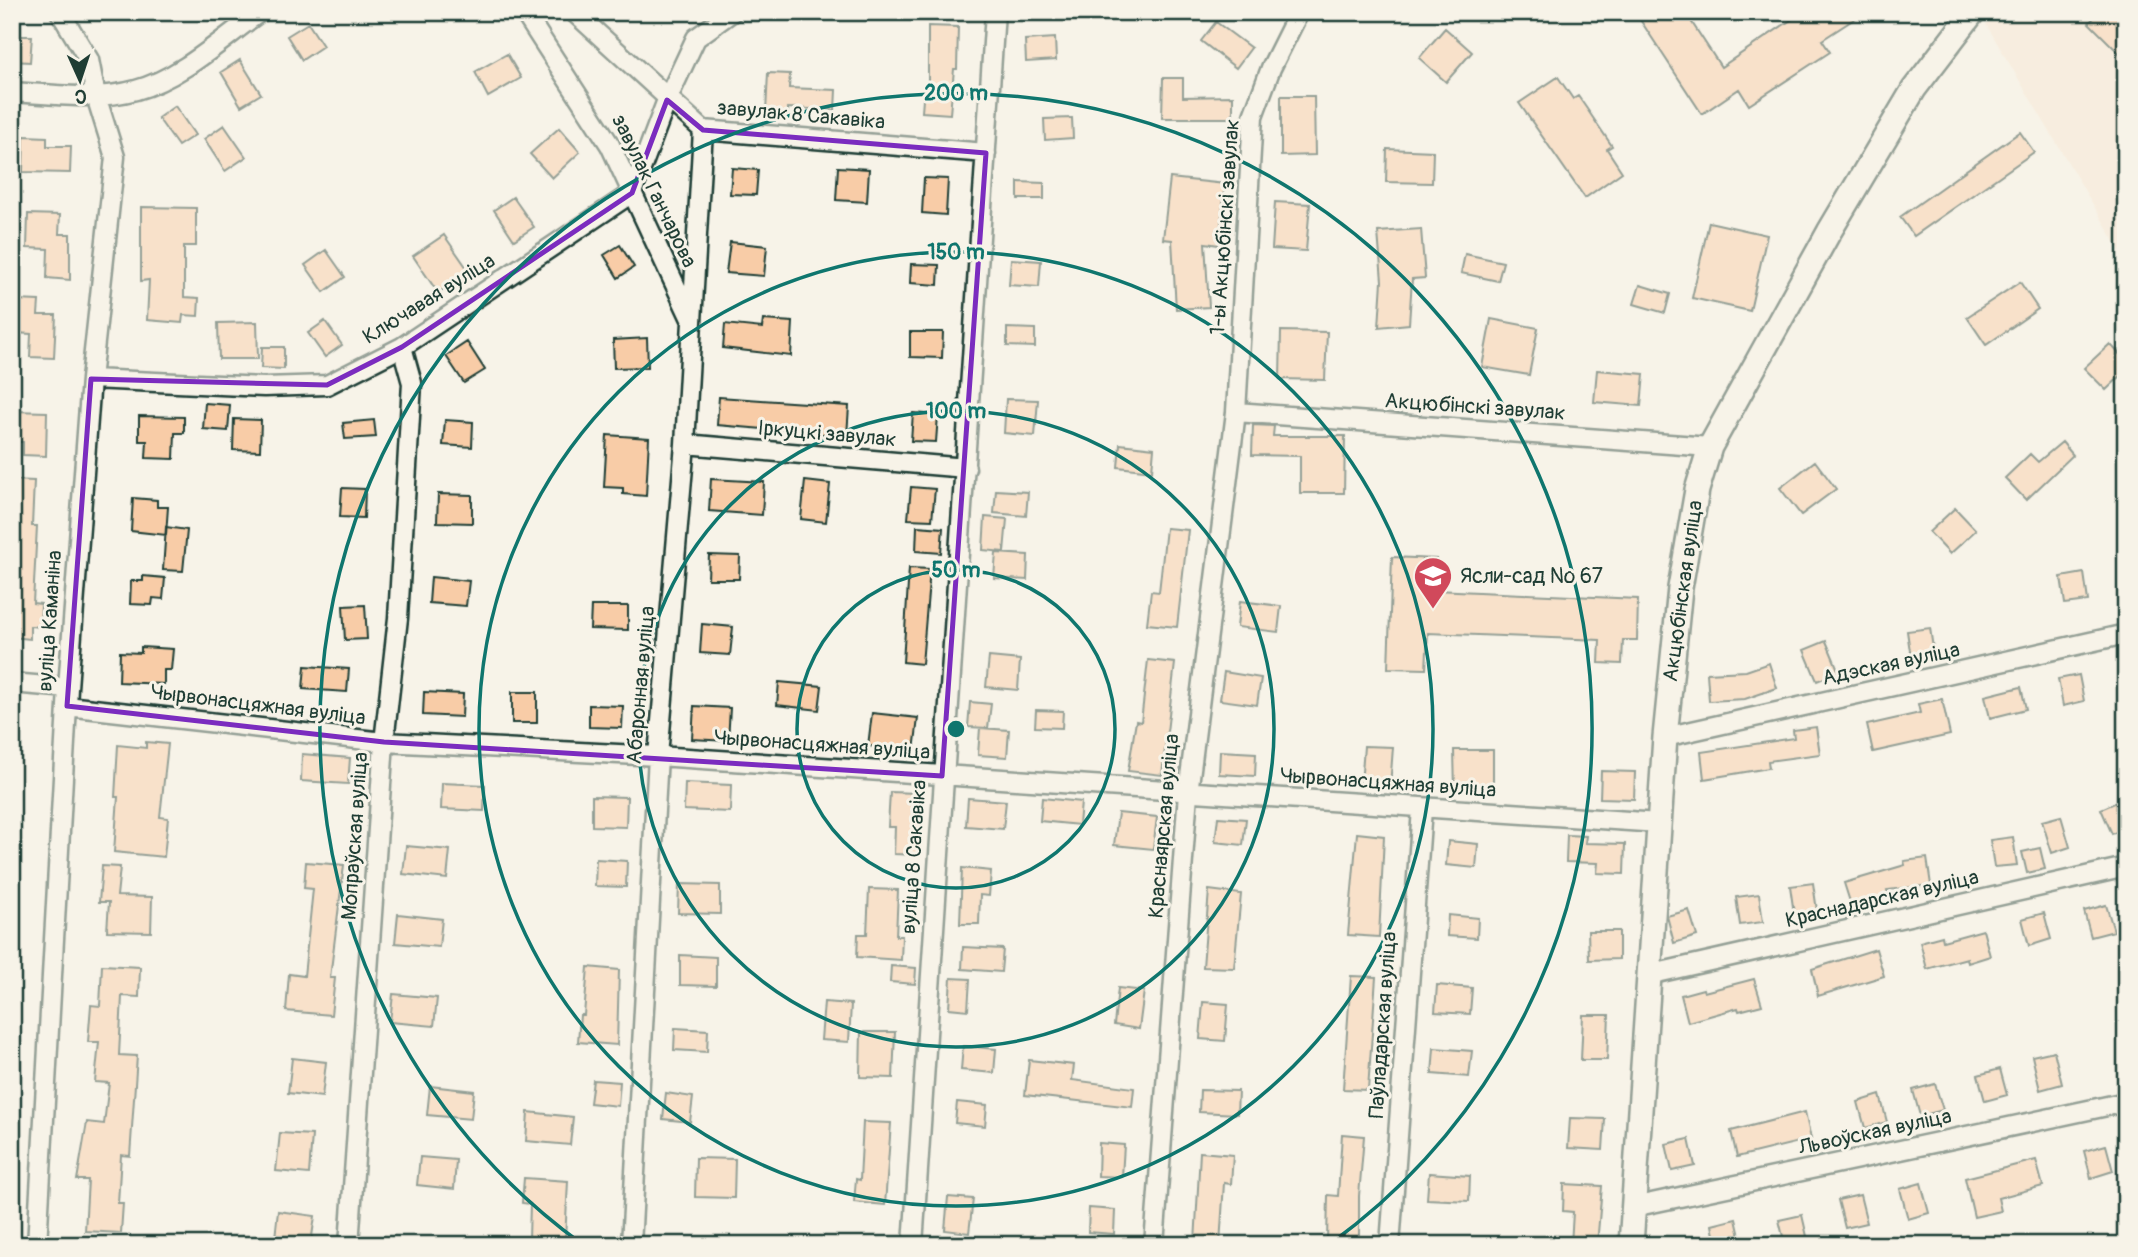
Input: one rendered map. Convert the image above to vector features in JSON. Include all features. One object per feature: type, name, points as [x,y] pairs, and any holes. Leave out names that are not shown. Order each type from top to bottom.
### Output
[{"type":"street","name":"вуліца Каманіна","points":[[37,1245],[67,697],[91,379],[115,157],[96,96],[89,60],[60,12]]},
{"type":"street","points":[[12,92],[96,96],[137,90],[167,78],[260,12]]},
{"type":"street","name":"завулак Ганчарова","points":[[524,12],[610,145],[692,323]]},
{"type":"street","name":"завулак 8 Сакавіка","points":[[574,12],[702,130],[986,153]]},
{"type":"street","points":[[632,193],[667,100],[696,38],[732,12]]},
{"type":"street","name":"вуліца 8 Сакавіка","points":[[913,1245],[942,776],[966,468],[995,12]]},
{"type":"street","name":"1-ы Акцюбінскі завулак","points":[[1236,412],[1253,116],[1271,68],[1299,12]]},
{"type":"street","name":"Акцюбінская вуліца","points":[[1631,1245],[1665,737],[1680,587],[1697,490],[1710,447],[1829,232],[1914,89],[1973,12]]},
{"type":"street","name":"Абаронная вуліца","points":[[631,1245],[658,756],[685,444],[702,130]]},
{"type":"street","name":"Ключавая вуліца","points":[[91,379],[264,387],[327,385],[402,347],[632,193]]},
{"type":"street","name":"Мопраўская вуліца","points":[[349,1245],[384,742],[398,618],[412,383],[402,347]]},
{"type":"street","name":"Акцюбінскі завулак","points":[[1236,412],[1710,447]]},
{"type":"street","name":"Краснаярская вуліца","points":[[1154,1245],[1188,793],[1236,412]]},
{"type":"street","name":"Іркуцкі завулак","points":[[685,444],[966,468]]},
{"type":"street","name":"Адэская вуліца","points":[[1665,737],[2126,634]]},
{"type":"street","name":"Чырвонасцяжная вуліца","points":[[12,683],[67,697],[384,742],[658,756],[1659,823]]},
{"type":"street","name":"Паўладарская вуліца","points":[[1390,1245],[1422,809]]},
{"type":"street","name":"Краснадарская вуліца","points":[[1648,975],[2126,867]]},
{"type":"street","name":"Львоўская вуліца","points":[[1633,1207],[2126,1102]]},
{"type":"highlighted area","points":[[667,100],[703,130],[986,153],[942,776],[384,742],[67,706],[91,379],[327,385],[402,347],[632,193]]},
{"type":"shaded area","points":[[2003,12],[2126,12],[2126,260],[1986,24]]},
{"type":"building","points":[[1635,12],[1685,12],[1721,67],[1803,12],[1865,12],[1822,40],[1830,52],[1749,105],[1739,89],[1702,114]]},
{"type":"building","points":[[2099,12],[2126,12],[2126,60],[2089,23]]},
{"type":"building","points":[[1216,22],[1251,48],[1236,68],[1201,41]]},
{"type":"building","points":[[308,23],[323,46],[302,60],[287,36]]},
{"type":"building","points":[[928,26],[958,27],[957,69],[954,69],[950,114],[922,112],[924,87],[928,87]]},
{"type":"building","points":[[1445,28],[1472,52],[1446,82],[1419,58]]},
{"type":"building","points":[[12,36],[32,36],[30,62],[12,61]]},
{"type":"building","points":[[1055,38],[1056,60],[1026,62],[1025,40]]},
{"type":"building","points":[[507,54],[521,78],[488,97],[475,72]]},
{"type":"building","points":[[240,60],[261,94],[241,106],[221,72]]},
{"type":"building","points":[[768,73],[790,74],[789,88],[836,90],[835,110],[788,108],[788,113],[766,112]]},
{"type":"building","points":[[1558,77],[1573,99],[1578,96],[1612,146],[1607,149],[1622,172],[1585,198],[1519,103]]},
{"type":"building","points":[[1163,78],[1183,78],[1183,97],[1233,96],[1233,118],[1162,118]]},
{"type":"building","points":[[1281,96],[1314,96],[1315,155],[1281,156]]},
{"type":"building","points":[[175,106],[195,135],[178,146],[158,118]]},
{"type":"building","points":[[1072,118],[1073,138],[1045,140],[1044,119]]},
{"type":"building","points":[[224,125],[246,157],[225,171],[204,139]]},
{"type":"building","points":[[559,128],[580,152],[552,178],[530,154]]},
{"type":"building","points":[[2020,132],[2034,152],[1914,236],[1900,217]]},
{"type":"building","points":[[24,136],[47,137],[47,146],[71,146],[70,173],[23,172]]},
{"type":"building","points":[[1387,149],[1433,151],[1432,183],[1386,182]]},
{"type":"building","points":[[838,167],[869,169],[867,202],[836,200]]},
{"type":"building","points":[[732,168],[758,170],[756,195],[730,194]]},
{"type":"building","points":[[924,178],[948,179],[946,215],[922,213]]},
{"type":"building","points":[[1170,178],[1225,184],[1219,245],[1205,243],[1209,307],[1176,309],[1172,240],[1163,239]]},
{"type":"building","points":[[1018,182],[1044,183],[1044,199],[1018,199]]},
{"type":"building","points":[[513,197],[534,227],[514,240],[494,210]]},
{"type":"building","points":[[1275,202],[1310,204],[1306,251],[1272,249]]},
{"type":"building","points":[[141,207],[196,208],[196,246],[184,246],[184,297],[199,298],[198,316],[183,315],[182,323],[147,320],[149,280],[141,281]]},
{"type":"building","points":[[28,214],[60,215],[59,234],[70,234],[70,280],[47,278],[48,249],[27,248]]},
{"type":"building","points":[[1709,222],[1767,235],[1750,311],[1692,298]]},
{"type":"building","points":[[1421,229],[1425,278],[1412,279],[1409,324],[1379,327],[1382,281],[1378,232]]},
{"type":"building","points":[[444,235],[469,271],[438,293],[413,256]]},
{"type":"building","points":[[730,242],[767,246],[764,276],[726,273]]},
{"type":"building","points":[[620,245],[634,267],[618,278],[604,255]]},
{"type":"building","points":[[326,250],[345,277],[324,292],[305,265]]},
{"type":"building","points":[[1465,254],[1503,262],[1498,281],[1461,273]]},
{"type":"building","points":[[1011,259],[1041,261],[1039,287],[1009,285]]},
{"type":"building","points":[[911,264],[939,265],[938,285],[910,283]]},
{"type":"building","points":[[2020,282],[2038,309],[1986,345],[1967,317]]},
{"type":"building","points":[[1640,285],[1670,294],[1665,313],[1634,304]]},
{"type":"building","points":[[17,300],[39,301],[38,315],[56,315],[54,358],[30,357],[31,334],[16,333]]},
{"type":"building","points":[[1491,319],[1538,328],[1529,375],[1482,367]]},
{"type":"building","points":[[763,320],[793,322],[791,356],[723,348],[725,324],[762,328]]},
{"type":"building","points":[[325,321],[342,345],[325,357],[308,333]]},
{"type":"building","points":[[257,322],[258,359],[219,359],[218,323]]},
{"type":"building","points":[[1007,328],[1035,329],[1035,347],[1007,346]]},
{"type":"building","points":[[1281,331],[1327,332],[1325,380],[1280,379]]},
{"type":"building","points":[[910,332],[943,332],[942,358],[910,357]]},
{"type":"building","points":[[647,338],[648,367],[614,368],[613,340]]},
{"type":"building","points":[[467,342],[485,370],[464,383],[446,356]]},
{"type":"building","points":[[2110,344],[2126,361],[2126,371],[2106,390],[2084,368]]},
{"type":"building","points":[[262,347],[284,347],[284,369],[261,368]]},
{"type":"building","points":[[1597,370],[1644,374],[1641,406],[1594,402]]},
{"type":"building","points":[[719,397],[849,406],[847,436],[717,425]]},
{"type":"building","points":[[1006,399],[1038,400],[1035,436],[1004,433]]},
{"type":"building","points":[[205,403],[230,405],[228,431],[203,429]]},
{"type":"building","points":[[12,411],[47,412],[46,456],[23,455],[23,442],[12,442]]},
{"type":"building","points":[[913,413],[938,415],[936,442],[911,441]]},
{"type":"building","points":[[139,416],[184,417],[184,433],[175,433],[174,459],[146,458],[147,441],[139,441]]},
{"type":"building","points":[[234,419],[261,420],[260,451],[233,450]]},
{"type":"building","points":[[374,420],[376,437],[345,439],[343,423]]},
{"type":"building","points":[[445,420],[473,422],[472,447],[443,445]]},
{"type":"building","points":[[1253,425],[1274,426],[1273,436],[1345,436],[1344,493],[1300,493],[1300,456],[1252,455]]},
{"type":"building","points":[[607,435],[649,438],[646,496],[623,494],[623,488],[604,487]]},
{"type":"building","points":[[2062,442],[2073,455],[2026,500],[2005,478],[2030,454],[2038,462]]},
{"type":"building","points":[[1120,444],[1154,448],[1152,471],[1118,467]]},
{"type":"building","points":[[1815,461],[1836,489],[1801,515],[1780,488]]},
{"type":"building","points":[[711,479],[764,482],[762,515],[709,511]]},
{"type":"building","points":[[12,480],[34,481],[32,526],[37,526],[33,603],[41,604],[40,627],[30,626],[30,639],[12,637],[16,579],[12,578]]},
{"type":"building","points":[[805,481],[830,484],[826,522],[801,519]]},
{"type":"building","points":[[911,487],[935,489],[932,520],[908,519]]},
{"type":"building","points":[[342,488],[365,489],[364,518],[340,517]]},
{"type":"building","points":[[996,490],[1028,492],[1026,516],[994,513]]},
{"type":"building","points":[[438,494],[472,495],[472,523],[437,522]]},
{"type":"building","points":[[133,498],[157,500],[157,507],[168,507],[166,535],[131,531]]},
{"type":"building","points":[[1955,508],[1976,530],[1950,554],[1929,532]]},
{"type":"building","points":[[985,517],[1007,519],[1004,552],[983,550]]},
{"type":"building","points":[[917,526],[943,528],[941,553],[916,551]]},
{"type":"building","points":[[166,527],[187,530],[183,571],[163,570]]},
{"type":"building","points":[[1166,528],[1188,530],[1177,627],[1147,624],[1151,591],[1159,592]]},
{"type":"building","points":[[996,553],[1028,555],[1027,580],[994,578]]},
{"type":"building","points":[[709,555],[740,556],[739,579],[708,579]]},
{"type":"building","points":[[1392,557],[1436,559],[1435,590],[1638,599],[1637,640],[1623,640],[1622,664],[1599,663],[1600,640],[1428,633],[1426,669],[1388,668]]},
{"type":"building","points":[[909,568],[930,569],[922,664],[903,662]]},
{"type":"building","points":[[2084,573],[2088,601],[2065,604],[2061,577]]},
{"type":"building","points":[[143,576],[165,578],[163,599],[153,598],[152,605],[130,604],[131,581],[143,581]]},
{"type":"building","points":[[431,577],[469,581],[466,606],[429,603]]},
{"type":"building","points":[[1240,601],[1281,606],[1278,632],[1237,627]]},
{"type":"building","points":[[365,605],[367,639],[345,640],[343,606]]},
{"type":"building","points":[[591,606],[628,606],[628,630],[590,629]]},
{"type":"building","points":[[702,624],[733,627],[730,655],[700,653]]},
{"type":"building","points":[[1930,628],[1934,655],[1911,658],[1907,631]]},
{"type":"building","points":[[1826,641],[1839,672],[1817,681],[1804,650]]},
{"type":"building","points":[[141,647],[173,649],[171,670],[164,670],[164,684],[119,682],[120,652],[141,653]]},
{"type":"building","points":[[989,657],[1020,660],[1018,690],[986,687]]},
{"type":"building","points":[[1148,660],[1175,663],[1162,775],[1128,771],[1136,721],[1141,722]]},
{"type":"building","points":[[1769,663],[1777,688],[1745,699],[1709,701],[1707,673],[1746,671]]},
{"type":"building","points":[[305,666],[349,669],[347,692],[303,689]]},
{"type":"building","points":[[1224,672],[1261,678],[1257,705],[1220,700]]},
{"type":"building","points":[[2079,675],[2084,701],[2063,706],[2058,679]]},
{"type":"building","points":[[779,682],[822,686],[819,710],[777,705]]},
{"type":"building","points":[[2021,687],[2026,709],[1990,718],[1985,696]]},
{"type":"building","points":[[424,692],[463,694],[462,717],[423,715]]},
{"type":"building","points":[[512,692],[537,692],[537,723],[512,723]]},
{"type":"building","points":[[1942,699],[1950,735],[1873,752],[1867,725],[1920,713],[1918,704]]},
{"type":"building","points":[[970,702],[991,704],[988,728],[968,727]]},
{"type":"building","points":[[589,705],[623,706],[622,728],[589,727]]},
{"type":"building","points":[[694,706],[730,708],[728,741],[692,739]]},
{"type":"building","points":[[1036,710],[1063,711],[1062,728],[1035,727]]},
{"type":"building","points":[[872,713],[918,718],[914,751],[868,746]]},
{"type":"building","points":[[1816,727],[1820,754],[1768,761],[1769,768],[1704,779],[1701,752],[1794,738],[1793,730]]},
{"type":"building","points":[[980,728],[1009,730],[1007,757],[978,755]]},
{"type":"building","points":[[146,742],[168,744],[160,817],[168,818],[164,857],[114,852],[118,745],[146,748]]},
{"type":"building","points":[[1364,746],[1393,747],[1390,787],[1361,785]]},
{"type":"building","points":[[1454,750],[1493,750],[1493,791],[1455,791]]},
{"type":"building","points":[[1220,751],[1256,753],[1255,776],[1219,774]]},
{"type":"building","points":[[302,754],[350,758],[348,784],[301,781]]},
{"type":"building","points":[[1601,771],[1635,772],[1634,799],[1600,798]]},
{"type":"building","points":[[442,783],[485,785],[484,811],[441,809]]},
{"type":"building","points":[[685,783],[731,785],[730,812],[684,810]]},
{"type":"building","points":[[890,792],[916,793],[914,828],[919,828],[919,855],[894,854],[895,827],[888,827]]},
{"type":"building","points":[[592,796],[627,797],[626,827],[592,826]]},
{"type":"building","points":[[968,798],[1006,801],[1003,829],[966,826]]},
{"type":"building","points":[[1042,798],[1081,802],[1079,825],[1040,821]]},
{"type":"building","points":[[2126,798],[2126,828],[2112,834],[2101,809]]},
{"type":"building","points":[[1118,813],[1157,817],[1153,849],[1114,845]]},
{"type":"building","points":[[2061,816],[2070,847],[2052,853],[2042,821]]},
{"type":"building","points":[[1218,817],[1246,819],[1243,845],[1215,842]]},
{"type":"building","points":[[1357,833],[1384,836],[1379,937],[1348,935]]},
{"type":"building","points":[[1567,835],[1586,836],[1585,843],[1625,844],[1624,874],[1597,873],[1598,863],[1566,862]]},
{"type":"building","points":[[2013,837],[2017,865],[1994,867],[1990,840]]},
{"type":"building","points":[[1448,841],[1478,844],[1476,868],[1446,865]]},
{"type":"building","points":[[406,846],[450,850],[447,879],[403,874]]},
{"type":"building","points":[[2040,848],[2045,869],[2027,873],[2022,852]]},
{"type":"building","points":[[1927,858],[1931,885],[1887,890],[1888,894],[1851,905],[1844,883],[1905,865],[1904,861]]},
{"type":"building","points":[[596,859],[627,861],[626,887],[595,886]]},
{"type":"building","points":[[306,862],[344,865],[330,978],[335,978],[331,1015],[286,1011],[289,974],[304,976],[313,889],[304,888]]},
{"type":"building","points":[[102,866],[120,867],[117,896],[152,897],[151,932],[107,931],[109,902],[99,902]]},
{"type":"building","points":[[962,868],[991,871],[989,896],[980,895],[979,924],[960,924]]},
{"type":"building","points":[[1813,883],[1817,911],[1794,914],[1790,886]]},
{"type":"building","points":[[679,884],[720,885],[720,914],[678,913]]},
{"type":"building","points":[[869,889],[898,890],[896,936],[902,936],[901,960],[857,957],[858,934],[867,934]]},
{"type":"building","points":[[1209,890],[1241,894],[1234,968],[1203,967]]},
{"type":"building","points":[[1759,894],[1763,922],[1740,925],[1736,897]]},
{"type":"building","points":[[2106,905],[2114,931],[2091,937],[2084,911]]},
{"type":"building","points":[[1689,910],[1697,936],[1674,943],[1667,916]]},
{"type":"building","points":[[2044,913],[2051,939],[2029,946],[2022,919]]},
{"type":"building","points":[[398,914],[442,919],[439,947],[395,943]]},
{"type":"building","points":[[1448,915],[1478,918],[1477,938],[1447,936]]},
{"type":"building","points":[[1983,930],[1990,956],[1968,963],[1967,958],[1927,969],[1920,942],[1942,936],[1943,941]]},
{"type":"building","points":[[1588,931],[1619,931],[1619,959],[1589,960]]},
{"type":"building","points":[[963,947],[1003,949],[1001,972],[962,969]]},
{"type":"building","points":[[1876,949],[1884,976],[1818,996],[1812,969]]},
{"type":"building","points":[[680,955],[716,957],[716,986],[680,985]]},
{"type":"building","points":[[102,965],[140,967],[139,997],[122,996],[119,1055],[137,1056],[130,1156],[121,1155],[118,1203],[123,1203],[121,1233],[85,1231],[88,1180],[77,1180],[87,1122],[104,1124],[109,1083],[95,1082],[99,1042],[88,1042],[91,1005],[100,1006]]},
{"type":"building","points":[[891,966],[916,968],[915,984],[890,982]]},
{"type":"building","points":[[588,967],[619,970],[617,1045],[578,1042],[580,1015],[584,1015]]},
{"type":"building","points":[[1351,976],[1376,977],[1368,1090],[1343,1089]]},
{"type":"building","points":[[951,978],[970,979],[968,1010],[949,1008]]},
{"type":"building","points":[[1754,979],[1762,1005],[1739,1011],[1738,1008],[1688,1022],[1681,995]]},
{"type":"building","points":[[1437,985],[1472,988],[1470,1014],[1435,1012]]},
{"type":"building","points":[[1118,988],[1144,991],[1139,1029],[1114,1025]]},
{"type":"building","points":[[393,994],[437,998],[434,1026],[390,1022]]},
{"type":"building","points":[[824,1002],[851,1004],[849,1042],[821,1040]]},
{"type":"building","points":[[1203,1002],[1228,1004],[1225,1041],[1200,1039]]},
{"type":"building","points":[[1583,1015],[1609,1015],[1607,1060],[1581,1060]]},
{"type":"building","points":[[675,1028],[708,1030],[707,1052],[674,1050]]},
{"type":"building","points":[[861,1032],[895,1032],[893,1078],[860,1077]]},
{"type":"building","points":[[963,1046],[996,1049],[994,1073],[961,1070]]},
{"type":"building","points":[[1434,1048],[1472,1051],[1469,1077],[1432,1074]]},
{"type":"building","points":[[2054,1051],[2062,1084],[2040,1090],[2032,1056]]},
{"type":"building","points":[[292,1058],[326,1062],[322,1097],[288,1093]]},
{"type":"building","points":[[1029,1060],[1074,1065],[1072,1080],[1134,1088],[1132,1107],[1025,1095]]},
{"type":"building","points":[[2000,1069],[2007,1095],[1985,1101],[1978,1075]]},
{"type":"building","points":[[593,1080],[620,1082],[618,1106],[590,1103]]},
{"type":"building","points":[[1935,1084],[1943,1110],[1920,1116],[1913,1090]]},
{"type":"building","points":[[430,1086],[474,1091],[471,1119],[427,1115]]},
{"type":"building","points":[[1200,1090],[1238,1091],[1237,1114],[1199,1112]]},
{"type":"building","points":[[666,1093],[693,1097],[690,1122],[663,1119]]},
{"type":"building","points":[[1880,1095],[1887,1122],[1865,1128],[1858,1102]]},
{"type":"building","points":[[957,1102],[987,1105],[985,1126],[955,1123]]},
{"type":"building","points":[[528,1112],[573,1117],[570,1145],[526,1141]]},
{"type":"building","points":[[1805,1112],[1811,1139],[1737,1157],[1731,1131]]},
{"type":"building","points":[[1570,1118],[1605,1119],[1603,1150],[1568,1148]]},
{"type":"building","points":[[863,1122],[891,1123],[885,1205],[854,1202],[856,1179],[860,1180]]},
{"type":"building","points":[[280,1133],[312,1135],[309,1174],[276,1171]]},
{"type":"building","points":[[1342,1134],[1364,1136],[1359,1196],[1359,1242],[1327,1241],[1328,1195],[1338,1196]]},
{"type":"building","points":[[1689,1139],[1695,1166],[1672,1171],[1666,1144]]},
{"type":"building","points":[[1099,1143],[1124,1145],[1122,1177],[1098,1176]]},
{"type":"building","points":[[2106,1145],[2113,1171],[2091,1178],[2084,1151]]},
{"type":"building","points":[[1200,1152],[1233,1155],[1231,1184],[1224,1183],[1220,1244],[1195,1243]]},
{"type":"building","points":[[420,1157],[456,1160],[454,1189],[417,1185]]},
{"type":"building","points":[[696,1158],[735,1159],[734,1198],[695,1197]]},
{"type":"building","points":[[2036,1160],[2043,1186],[1998,1198],[2001,1211],[1974,1217],[1965,1178]]},
{"type":"building","points":[[1429,1173],[1470,1176],[1469,1201],[1427,1199]]},
{"type":"building","points":[[524,1178],[568,1181],[565,1240],[529,1239],[530,1204],[522,1203]]},
{"type":"building","points":[[1921,1183],[1929,1213],[1908,1219],[1900,1189]]},
{"type":"building","points":[[1564,1184],[1602,1186],[1597,1245],[1571,1245],[1573,1212],[1563,1211]]},
{"type":"building","points":[[1860,1195],[1867,1223],[1845,1228],[1838,1200]]},
{"type":"building","points":[[948,1197],[973,1199],[969,1233],[945,1230]]},
{"type":"building","points":[[1089,1208],[1115,1210],[1114,1234],[1088,1232]]},
{"type":"building","points":[[278,1211],[315,1216],[311,1243],[275,1238]]},
{"type":"building","points":[[1802,1215],[1809,1245],[1785,1245],[1779,1220]]},
{"type":"building","points":[[1736,1219],[1742,1245],[1716,1245],[1712,1225]]},
{"type":"place","name":"Ясли-сад № 67","points":[[1433,610]]}]
